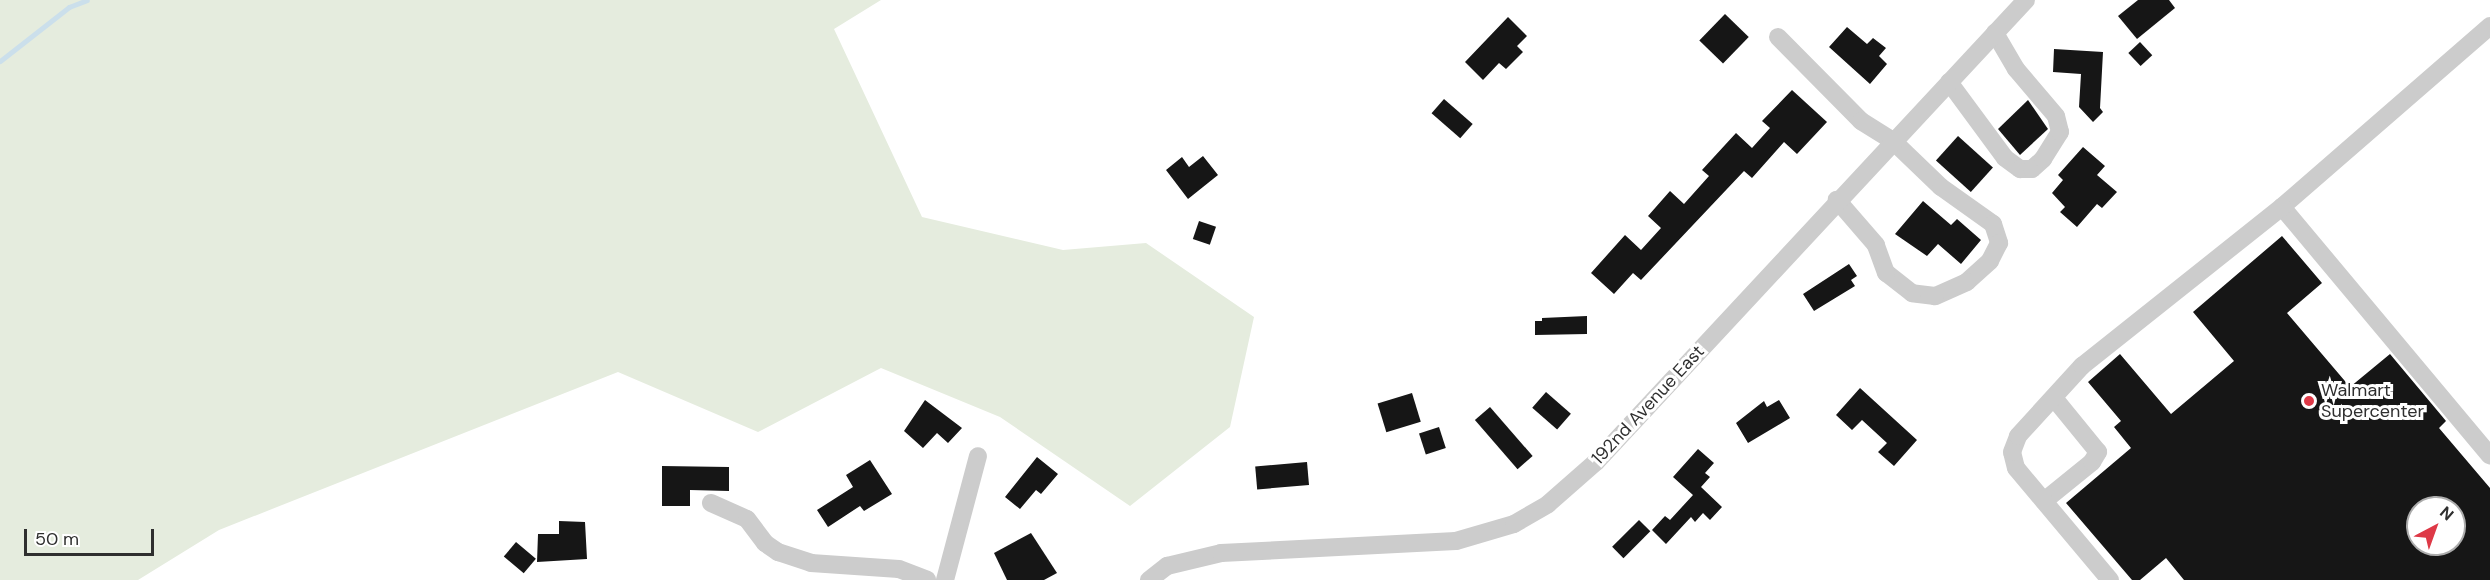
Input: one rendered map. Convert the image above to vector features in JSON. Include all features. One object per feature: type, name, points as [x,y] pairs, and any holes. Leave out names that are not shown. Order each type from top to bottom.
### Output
[{"type":"street","name":"192nd Avenue East","points":[[1149,580],[1167,566],[1221,553],[1456,540],[1514,524],[1564,491],[1596,462],[1837,200],[2026,0]]},
{"type":"street","points":[[2110,580],[2016,468],[2013,452],[2018,436],[2082,366],[2282,207],[2490,26]]},
{"type":"street","points":[[1948,82],[2005,158],[2020,169],[2031,169],[2043,159],[2060,132],[2056,116],[2016,69],[1995,33]]},
{"type":"street","points":[[1778,37],[1861,121],[1893,141],[1941,188],[1993,224],[1999,243],[1990,261],[1967,282],[1935,296],[1912,292],[1886,273],[1876,245],[1837,200]]},
{"type":"street","points":[[2282,207],[2490,456]]},
{"type":"street","points":[[2044,501],[2092,462],[2098,452],[2054,398]]},
{"type":"street","points":[[945,580],[978,456]]},
{"type":"street","points":[[711,503],[747,519],[765,543],[778,552],[811,563],[899,569],[927,580]]},
{"type":"shaded area","points":[[0,0],[881,0],[834,29],[922,217],[1063,250],[1146,243],[1254,317],[1230,427],[1130,506],[1000,417],[881,368],[758,432],[618,372],[219,530],[138,580],[0,580]]},
{"type":"building","points":[[2138,0],[2169,0],[2175,8],[2137,39],[2118,16]]},
{"type":"building","points":[[1725,14],[1749,37],[1723,64],[1699,41]]},
{"type":"building","points":[[1508,17],[1527,36],[1517,46],[1523,52],[1506,69],[1499,63],[1483,80],[1465,62]]},
{"type":"building","points":[[1847,27],[1867,44],[1873,38],[1886,48],[1879,56],[1887,64],[1870,84],[1829,47]]},
{"type":"building","points":[[2140,42],[2152,55],[2141,66],[2128,53]]},
{"type":"building","points":[[2054,49],[2103,52],[2100,108],[2103,112],[2093,122],[2079,107],[2081,74],[2053,72]]},
{"type":"building","points":[[1792,90],[1827,122],[1797,154],[1784,142],[1752,178],[1744,171],[1641,280],[1633,273],[1614,294],[1591,273],[1625,235],[1641,250],[1661,228],[1648,216],[1670,191],[1684,204],[1709,176],[1702,170],[1736,133],[1752,148],[1770,128],[1762,121]]},
{"type":"building","points":[[1444,99],[1473,124],[1460,138],[1432,113]]},
{"type":"building","points":[[2028,100],[2048,129],[2020,155],[1998,129]]},
{"type":"building","points":[[1958,136],[1993,167],[1971,192],[1936,161]]},
{"type":"building","points":[[2083,147],[2105,166],[2097,175],[2117,192],[2102,208],[2097,204],[2077,227],[2060,212],[2065,207],[2052,193],[2063,180],[2058,175]]},
{"type":"building","points":[[1203,156],[1218,175],[1188,199],[1166,170],[1182,157],[1189,167]]},
{"type":"building","points":[[1923,201],[1951,225],[1957,219],[1981,240],[1961,264],[1938,244],[1927,256],[1895,234]]},
{"type":"building","points":[[1199,221],[1216,227],[1210,245],[1193,239]]},
{"type":"building","name":"Walmart Supercenter","points":[[2282,236],[2322,283],[2287,313],[2350,387],[2390,354],[2446,421],[2439,428],[2490,488],[2490,580],[2184,580],[2166,558],[2140,580],[2132,580],[2066,503],[2131,448],[2114,427],[2121,421],[2088,382],[2120,354],[2171,414],[2234,361],[2193,312]]},
{"type":"building","points":[[1849,264],[1857,276],[1851,280],[1855,286],[1814,311],[1803,294]]},
{"type":"building","points":[[1587,316],[1587,334],[1535,335],[1535,321],[1542,321],[1542,318]]},
{"type":"building","points":[[1860,388],[1917,440],[1894,466],[1878,452],[1887,443],[1862,420],[1852,430],[1836,415]]},
{"type":"building","points":[[1546,392],[1571,414],[1557,429],[1532,408]]},
{"type":"building","points":[[1412,393],[1421,422],[1386,432],[1378,404]]},
{"type":"building","points":[[925,400],[962,428],[948,443],[937,433],[923,448],[904,431]]},
{"type":"building","points":[[1779,400],[1790,418],[1748,443],[1736,423],[1764,401],[1767,407]]},
{"type":"building","points":[[1490,407],[1533,456],[1518,469],[1475,420]]},
{"type":"building","points":[[1439,427],[1446,448],[1426,454],[1419,433]]},
{"type":"building","points":[[1698,449],[1714,463],[1705,473],[1710,477],[1701,487],[1722,507],[1710,520],[1703,513],[1695,522],[1691,517],[1666,544],[1652,530],[1665,516],[1670,520],[1693,495],[1673,477]]},
{"type":"building","points":[[1037,457],[1058,474],[1041,494],[1036,490],[1020,509],[1005,497]]},
{"type":"building","points":[[870,460],[892,494],[864,511],[860,506],[828,527],[817,510],[853,487],[846,475]]},
{"type":"building","points":[[1307,462],[1309,485],[1257,489],[1255,467]]},
{"type":"building","points":[[662,466],[729,467],[729,491],[690,490],[690,506],[662,506]]},
{"type":"building","points":[[1639,520],[1650,531],[1623,558],[1612,547]]},
{"type":"building","points":[[559,521],[585,522],[587,559],[537,562],[538,534],[559,534]]},
{"type":"building","points":[[1031,533],[1057,573],[1044,580],[1007,580],[994,553]]},
{"type":"building","points":[[516,542],[536,559],[524,573],[504,557]]},
{"type":"waterway","points":[[0,61],[69,7],[87,0]]},
{"type":"place","name":"Walmart Supercenter","points":[[2309,401]]}]
